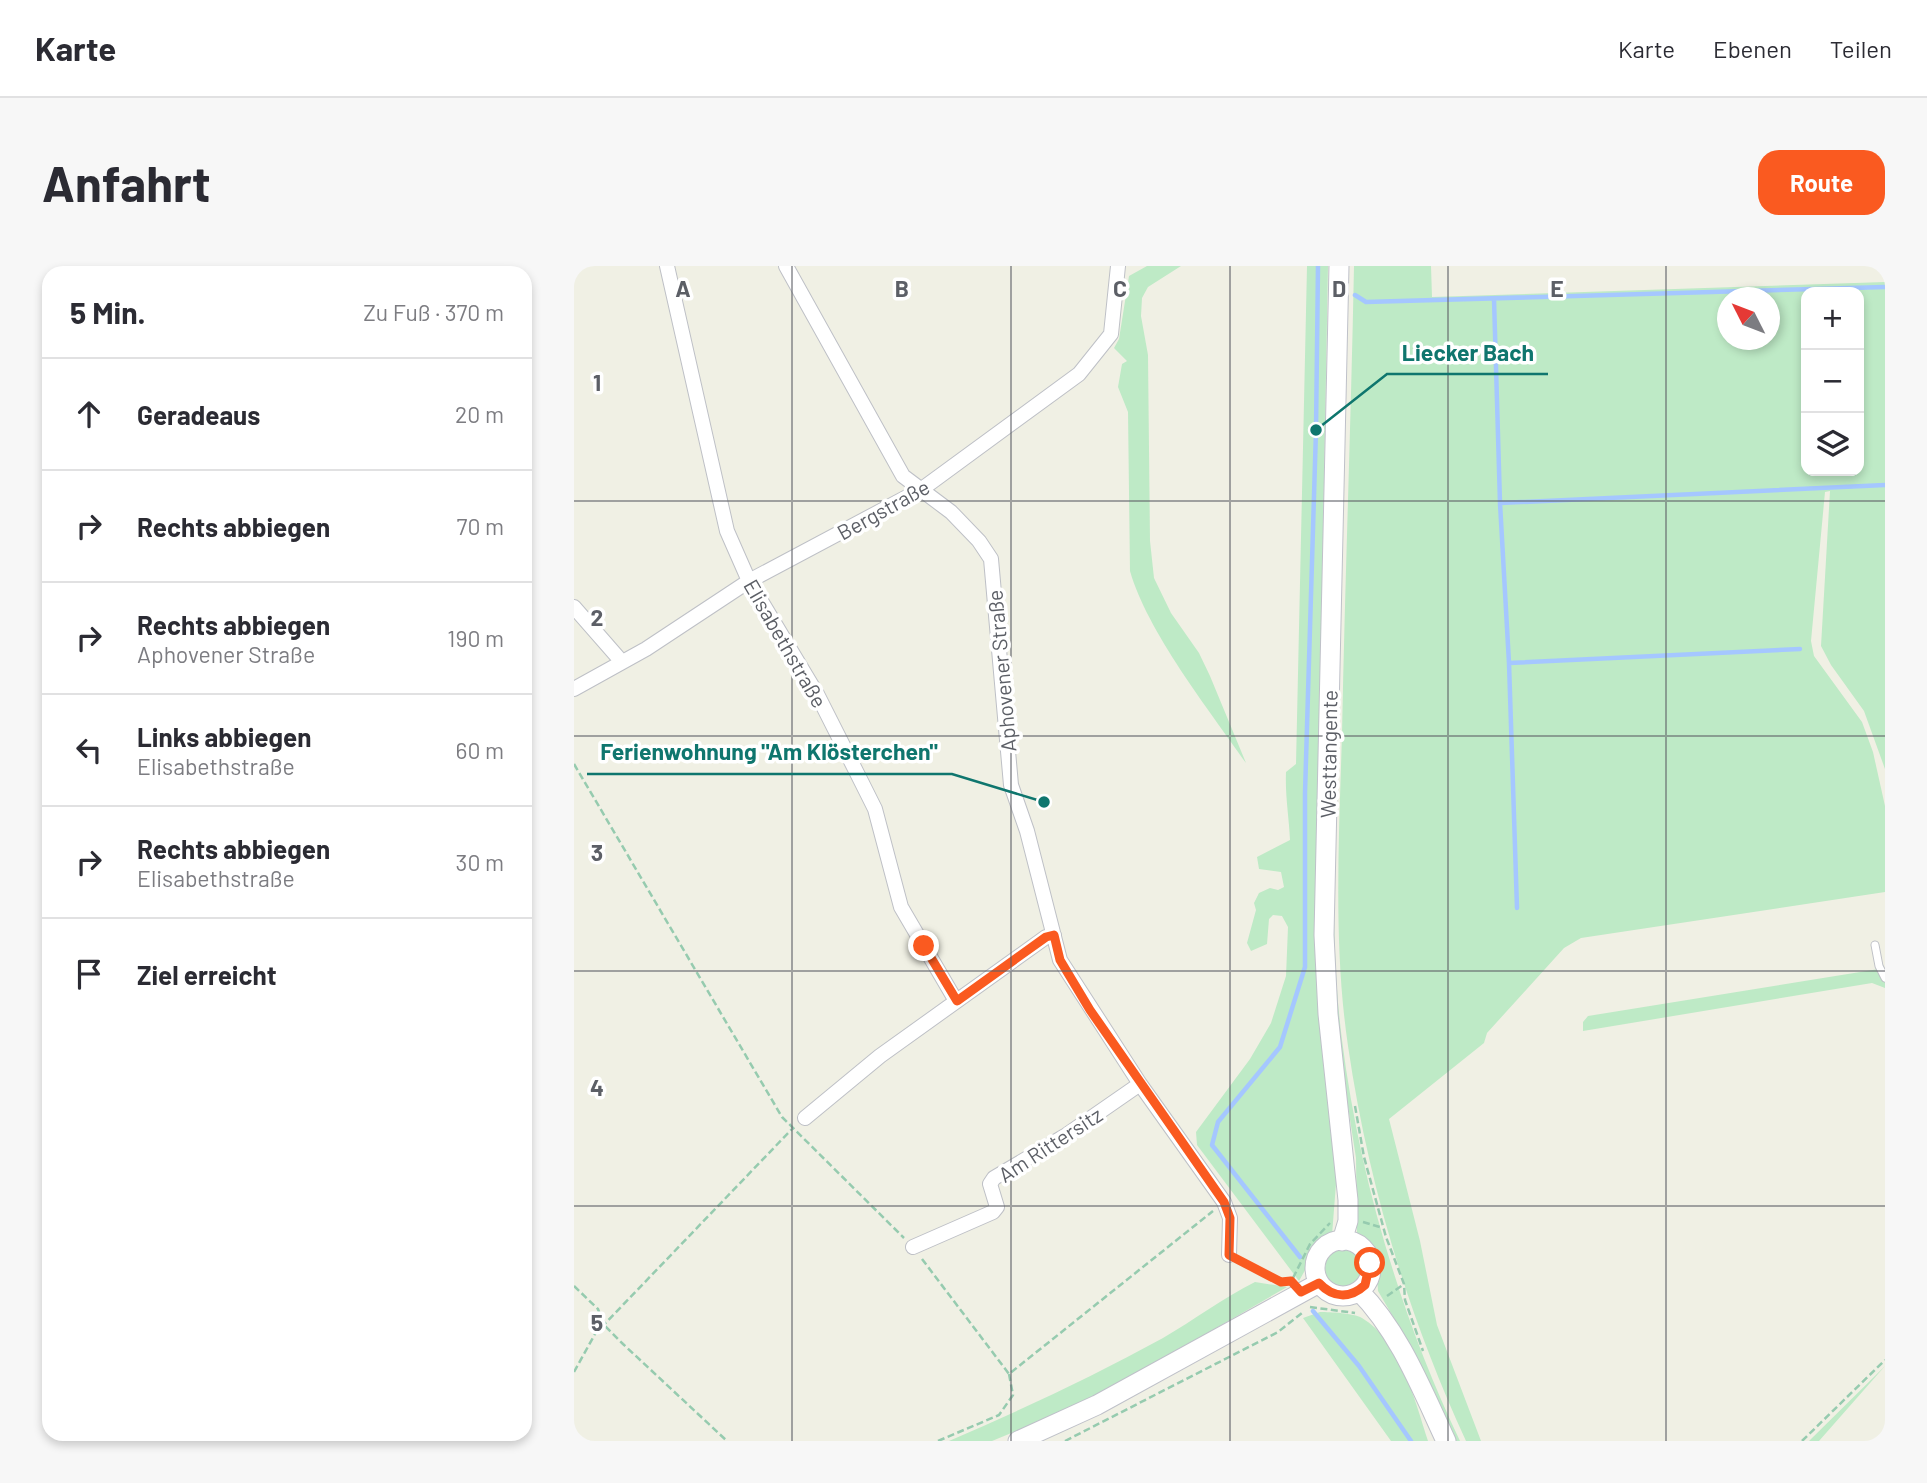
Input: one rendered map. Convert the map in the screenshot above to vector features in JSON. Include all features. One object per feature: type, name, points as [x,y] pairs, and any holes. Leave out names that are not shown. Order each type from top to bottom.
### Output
[{"type":"main road","name":"Westtangente","points":[[1339,266],[1324,935],[1328,1014],[1340,1114],[1348,1221],[1342,1241]]},
{"type":"main road","points":[[1342,1241],[1357,1244],[1368,1255],[1371,1271],[1359,1291],[1342,1296],[1325,1290],[1316,1275],[1317,1259],[1326,1246],[1342,1241]]},
{"type":"main road","points":[[1018,1441],[1097,1405],[1319,1283]]},
{"type":"main road","points":[[1359,1291],[1374,1306],[1419,1383],[1446,1441]]},
{"type":"street","name":"Elisabethstraße","points":[[667,266],[727,531],[749,581],[817,694],[875,809],[901,907],[957,1001]]},
{"type":"street","name":"Aphovener Straße","points":[[786,266],[903,476],[951,512],[979,541],[991,559],[1011,785],[1027,831],[1060,960],[1140,1084],[1224,1202],[1230,1218],[1229,1255]]},
{"type":"street","name":"Bergstraße","points":[[574,689],[622,662],[749,581],[922,489],[1079,374],[1111,334],[1118,266]]},
{"type":"street","points":[[574,607],[622,662]]},
{"type":"street","points":[[805,1118],[880,1056],[1046,937],[1054,935]]},
{"type":"street","name":"Am Rittersitz","points":[[913,1247],[993,1212],[997,1207],[990,1184],[994,1178],[1065,1136],[1140,1084]]},
{"type":"lane","points":[[1875,945],[1879,966],[1885,978]]},
{"type":"path","points":[[574,764],[792,1130],[913,1247],[1009,1374],[1013,1395],[999,1415],[937,1441]]},
{"type":"path","points":[[1355,1104],[1364,1157],[1383,1228],[1404,1284],[1405,1300],[1426,1360]]},
{"type":"path","points":[[574,1372],[603,1324],[805,1118]]},
{"type":"path","points":[[1009,1374],[1224,1202]]},
{"type":"path","points":[[1065,1441],[1279,1332],[1300,1293],[1310,1244],[1332,1220],[1383,1228]]},
{"type":"path","points":[[1229,1255],[1300,1293],[1365,1314],[1404,1284]]},
{"type":"path","points":[[574,1286],[598,1309],[603,1324],[727,1441]]},
{"type":"path","points":[[1802,1441],[1885,1360]]},
{"type":"green space","points":[[1147,266],[1181,266],[1148,287],[1142,298],[1141,316],[1148,355],[1150,541],[1154,578],[1171,613],[1199,653],[1246,763],[1164,644],[1138,594],[1130,571],[1128,412],[1118,387],[1122,364],[1127,361],[1114,348],[1119,339],[1129,276]]},
{"type":"green space","points":[[1307,266],[1328,266],[1316,916],[1337,1171],[1332,1235],[1318,1247],[1299,1281],[1197,1145],[1196,1132],[1250,1059],[1271,1023],[1286,976],[1288,927],[1282,916],[1273,915],[1269,919],[1267,944],[1251,951],[1247,943],[1256,910],[1254,903],[1259,893],[1270,888],[1278,890],[1284,887],[1281,872],[1259,869],[1257,857],[1290,840],[1286,772],[1296,764]]},
{"type":"green space","points":[[1345,266],[1349,266],[1334,884],[1338,1001],[1359,1142],[1385,1245],[1419,1345],[1460,1441],[1456,1441],[1413,1351],[1378,1291],[1376,1254],[1357,1233],[1356,1158],[1337,1036],[1332,934]]},
{"type":"green space","points":[[1354,266],[1431,266],[1432,297],[1717,288],[1717,350],[1780,350],[1780,287],[1734,287],[1885,282],[1885,769],[1864,711],[1831,665],[1821,646],[1830,491],[1825,492],[1811,641],[1814,656],[1862,722],[1873,752],[1885,806],[1885,892],[1581,938],[1564,948],[1487,1033],[1484,1043],[1389,1119],[1420,1241],[1437,1325],[1481,1441],[1466,1441],[1445,1393],[1408,1297],[1379,1198],[1356,1097],[1343,1008],[1339,851]]},
{"type":"green space","points":[[1885,968],[1885,988],[1872,983],[1583,1031],[1583,1022],[1588,1016]]},
{"type":"green space","points":[[1344,1249],[1357,1255],[1363,1268],[1357,1281],[1344,1287],[1331,1281],[1325,1268],[1331,1255]]},
{"type":"green space","points":[[1255,1282],[1287,1287],[1128,1379],[1050,1417],[992,1441],[949,1441],[1137,1352]]},
{"type":"green space","points":[[1320,1312],[1358,1316],[1376,1328],[1387,1341],[1405,1373],[1428,1441],[1391,1441],[1303,1318]]},
{"type":"green space","points":[[1885,1366],[1819,1441],[1809,1441]]},
{"type":"waterway","points":[[1300,1257],[1212,1145],[1218,1122],[1280,1047],[1305,967],[1305,793],[1318,266]]},
{"type":"waterway","points":[[1355,295],[1366,302],[1885,287]]},
{"type":"waterway","points":[[1494,299],[1500,503],[1885,485]]},
{"type":"waterway","points":[[1500,503],[1509,663],[1800,649]]},
{"type":"waterway","points":[[1509,663],[1517,908]]},
{"type":"waterway","points":[[1313,1311],[1359,1366],[1411,1441]]},
{"type":"place","name":"Liecker Bach","points":[[1316,430]]},
{"type":"place","name":"Ferienwohnung \"Am Klösterchen\"","points":[[1044,802]]},
{"type":"route","points":[[924,946],[957,1001],[983,985],[1046,937],[1054,935],[1060,960],[1090,1010],[1224,1202],[1230,1218],[1229,1255],[1281,1282],[1291,1281],[1301,1292],[1319,1283],[1325,1290],[1342,1296],[1351,1295],[1365,1285],[1371,1271],[1370,1263]]}]
